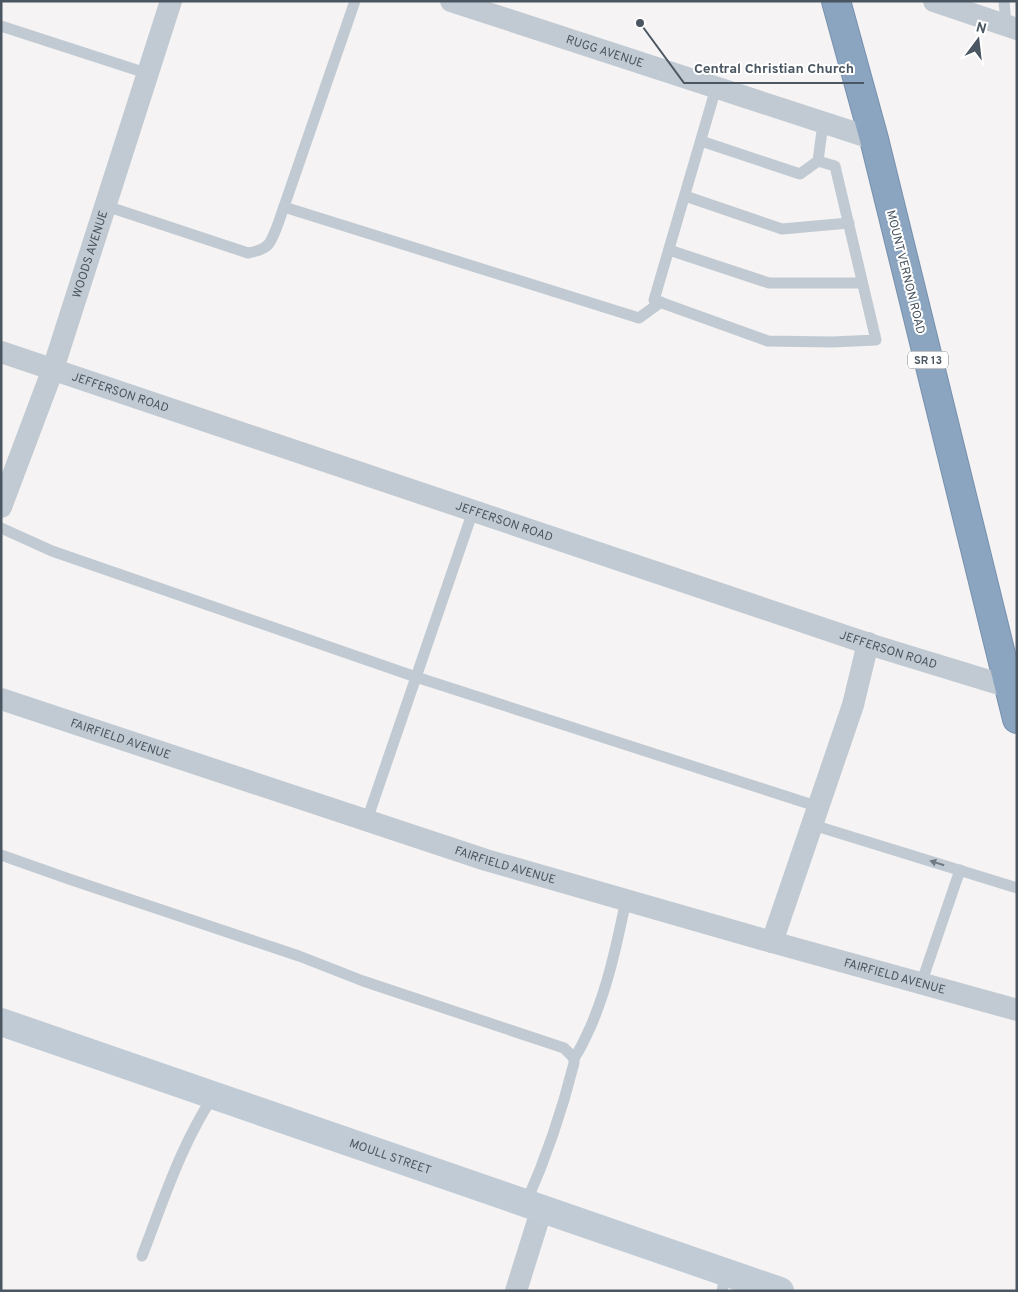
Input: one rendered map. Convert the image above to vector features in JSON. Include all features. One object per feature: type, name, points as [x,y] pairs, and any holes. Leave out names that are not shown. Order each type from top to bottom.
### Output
[{"type":"highway","name":"MOUNT VERNON ROAD","points":[[836,1],[874,139],[1017,719]]},
{"type":"street","name":"WOODS AVENUE","points":[[1,507],[52,369],[149,74],[171,1]]},
{"type":"street","name":"RUGG AVENUE","points":[[450,1],[874,139]]},
{"type":"street","points":[[934,1],[1011,27]]},
{"type":"street","name":"JEFFERSON ROAD","points":[[1,352],[868,643],[1009,687]]},
{"type":"street","points":[[772,942],[853,704],[868,643]]},
{"type":"street","name":"FAIRFIELD AVENUE","points":[[1,699],[486,860],[1017,1010]]},
{"type":"street","name":"MOULL STREET","points":[[1,1022],[534,1206],[724,1281],[780,1291]]},
{"type":"street","points":[[516,1291],[534,1206]]},
{"type":"lane","points":[[106,206],[248,253],[263,250],[271,242],[284,207],[355,1]]},
{"type":"lane","points":[[1004,1],[1011,27]]},
{"type":"lane","points":[[1,26],[149,74]]},
{"type":"lane","points":[[716,88],[654,300],[768,341],[832,342],[876,340],[835,166],[818,161]]},
{"type":"lane","points":[[701,141],[800,174],[818,161],[824,123]]},
{"type":"lane","points":[[685,196],[782,229],[848,223]]},
{"type":"lane","points":[[284,207],[639,318],[661,302]]},
{"type":"lane","points":[[669,250],[769,283],[862,283]]},
{"type":"lane","points":[[367,820],[474,511]]},
{"type":"lane","points":[[1,528],[52,551],[816,816],[960,870],[1017,888]]},
{"type":"lane","points":[[1,855],[69,880],[299,956],[363,981],[564,1048],[574,1058]]},
{"type":"lane","points":[[921,984],[960,870]]},
{"type":"lane","points":[[534,1206],[534,1185],[565,1098],[574,1058],[580,1051],[600,1006],[618,941],[626,900]]},
{"type":"lane","points":[[142,1256],[177,1166],[199,1118],[214,1095]]},
{"type":"place","name":"Central Christian Church","points":[[640,23]]}]
